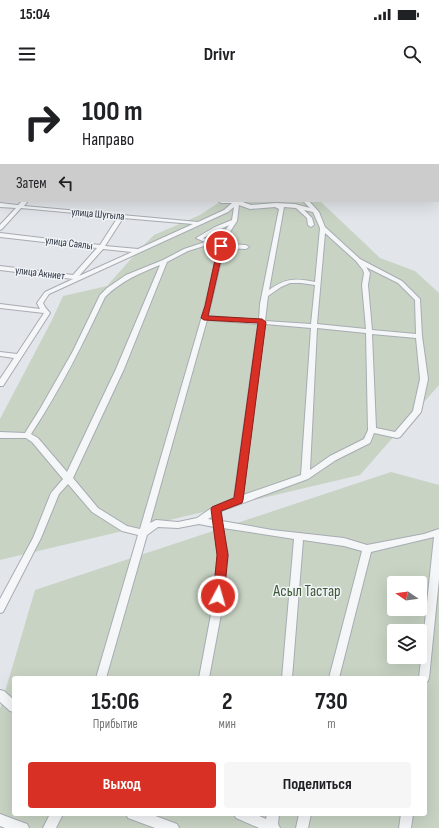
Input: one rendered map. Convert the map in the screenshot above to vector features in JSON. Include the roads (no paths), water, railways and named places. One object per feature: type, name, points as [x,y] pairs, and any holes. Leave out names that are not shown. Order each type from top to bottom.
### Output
[{"type":"street","points":[[0,228],[24,202]]},
{"type":"street","points":[[237,202],[246,206],[257,207],[298,206],[316,212]]},
{"type":"street","points":[[103,676],[210,299],[223,238],[234,221],[237,202]]},
{"type":"street","points":[[48,312],[42,308],[40,303],[47,293],[226,211],[237,202]]},
{"type":"street","points":[[199,521],[216,509],[305,477],[333,458],[367,441],[372,430],[369,331],[365,284],[367,273],[359,261],[323,228],[316,212],[307,202]]},
{"type":"street","name":"улица Шугыла","points":[[0,205],[197,223]]},
{"type":"street","points":[[238,500],[265,296],[282,208],[276,206]]},
{"type":"street","points":[[298,206],[309,218],[311,225]]},
{"type":"street","points":[[78,278],[122,216]]},
{"type":"street","points":[[186,250],[199,238],[234,221]]},
{"type":"street","points":[[305,477],[314,326],[323,228]]},
{"type":"street","name":"улица Саялы","points":[[0,235],[138,251]]},
{"type":"street","points":[[199,238],[209,242]]},
{"type":"street","points":[[27,435],[76,352],[102,296],[109,288],[128,276],[166,261],[186,250],[223,238]]},
{"type":"street","points":[[221,246],[246,247]]},
{"type":"street","points":[[0,609],[38,538],[55,493],[68,479],[120,369],[166,261]]},
{"type":"street","points":[[359,261],[400,282],[418,300],[419,336],[424,379],[417,412],[398,435],[372,430]]},
{"type":"street","name":"улица Акниет","points":[[0,268],[78,278]]},
{"type":"street","points":[[265,296],[282,283],[296,280],[318,284]]},
{"type":"street","points":[[0,306],[48,312]]},
{"type":"street","points":[[0,384],[48,312]]},
{"type":"street","points":[[204,318],[314,326],[419,336]]},
{"type":"street","points":[[0,354],[19,356]]},
{"type":"street","points":[[0,435],[27,435],[35,440],[95,510],[126,529],[143,533]]},
{"type":"street","points":[[204,676],[217,609],[223,555],[216,509]]},
{"type":"street","points":[[143,533],[156,523],[178,525],[199,521],[299,537],[344,542],[367,549],[424,537],[439,532],[424,676]]},
{"type":"street","points":[[287,676],[299,537]]},
{"type":"street","points":[[334,676],[367,549]]},
{"type":"street","points":[[0,695],[12,705]]},
{"type":"street","points":[[50,828],[56,816]]},
{"type":"street","points":[[138,816],[173,828]]},
{"type":"street","points":[[245,816],[273,827],[273,816]]},
{"type":"street","points":[[302,828],[305,816]]},
{"type":"street","points":[[405,828],[407,816]]},
{"type":"street","points":[[0,820],[23,828]]},
{"type":"park label","name":"Асыл Тастар","points":[[307,591]]}]
